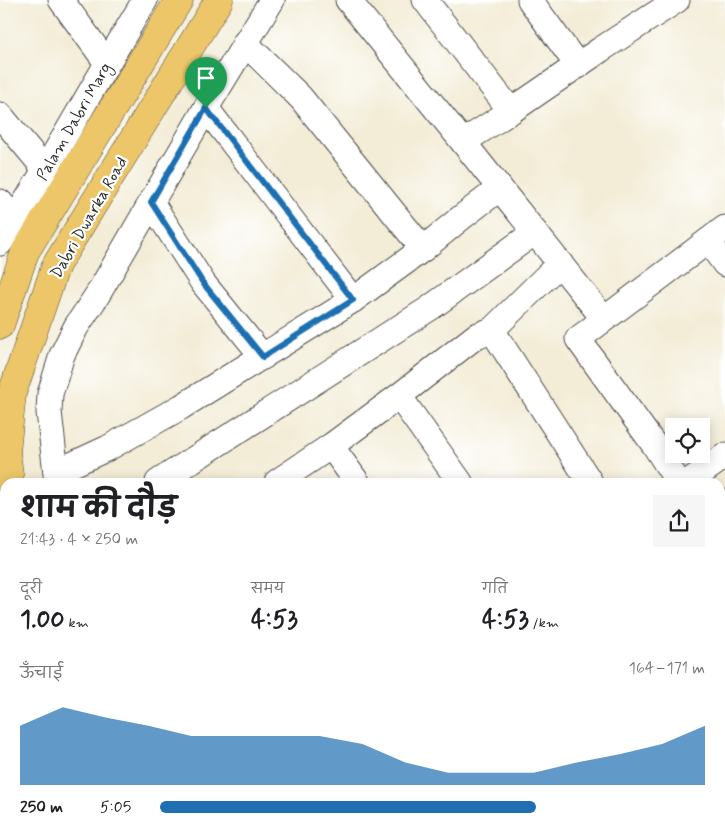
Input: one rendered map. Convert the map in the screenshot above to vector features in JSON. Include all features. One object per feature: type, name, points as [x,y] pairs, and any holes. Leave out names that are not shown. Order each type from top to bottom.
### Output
[{"type":"main road","name":"Dabri Dwarka Road","points":[[0,325],[26,252],[180,0]]},
{"type":"main road","name":"Dabri Dwarka Road","points":[[9,478],[6,452],[12,393],[56,266],[219,0]]},
{"type":"street","points":[[61,0],[107,62]]},
{"type":"street","name":"Palam Dabri Marg","points":[[0,243],[7,211],[45,169],[145,0]]},
{"type":"street","points":[[272,0],[206,108],[98,294],[76,327],[62,355],[50,394],[57,478],[181,408],[353,300],[423,249],[500,188]]},
{"type":"street","points":[[348,0],[604,319]]},
{"type":"street","points":[[425,0],[511,111]]},
{"type":"street","points":[[530,0],[578,66]]},
{"type":"street","points":[[463,142],[677,0]]},
{"type":"street","points":[[246,43],[300,98],[423,249]]},
{"type":"street","points":[[206,108],[353,300]]},
{"type":"street","points":[[0,115],[45,169]]},
{"type":"street","points":[[151,202],[203,283],[263,357]]},
{"type":"street","points":[[164,478],[430,308],[535,232]]},
{"type":"street","points":[[675,478],[655,446],[578,339],[716,234],[725,264]]},
{"type":"street","points":[[283,478],[331,446],[399,396],[476,336],[492,330],[560,263]]},
{"type":"street","points":[[492,330],[587,478]]},
{"type":"street","points":[[399,396],[457,478]]},
{"type":"street","points":[[331,446],[354,478]]},
{"type":"street","points":[[694,478],[725,456]]},
{"type":"route","points":[[206,108],[353,300],[263,357],[203,283],[151,202],[206,108]]}]
